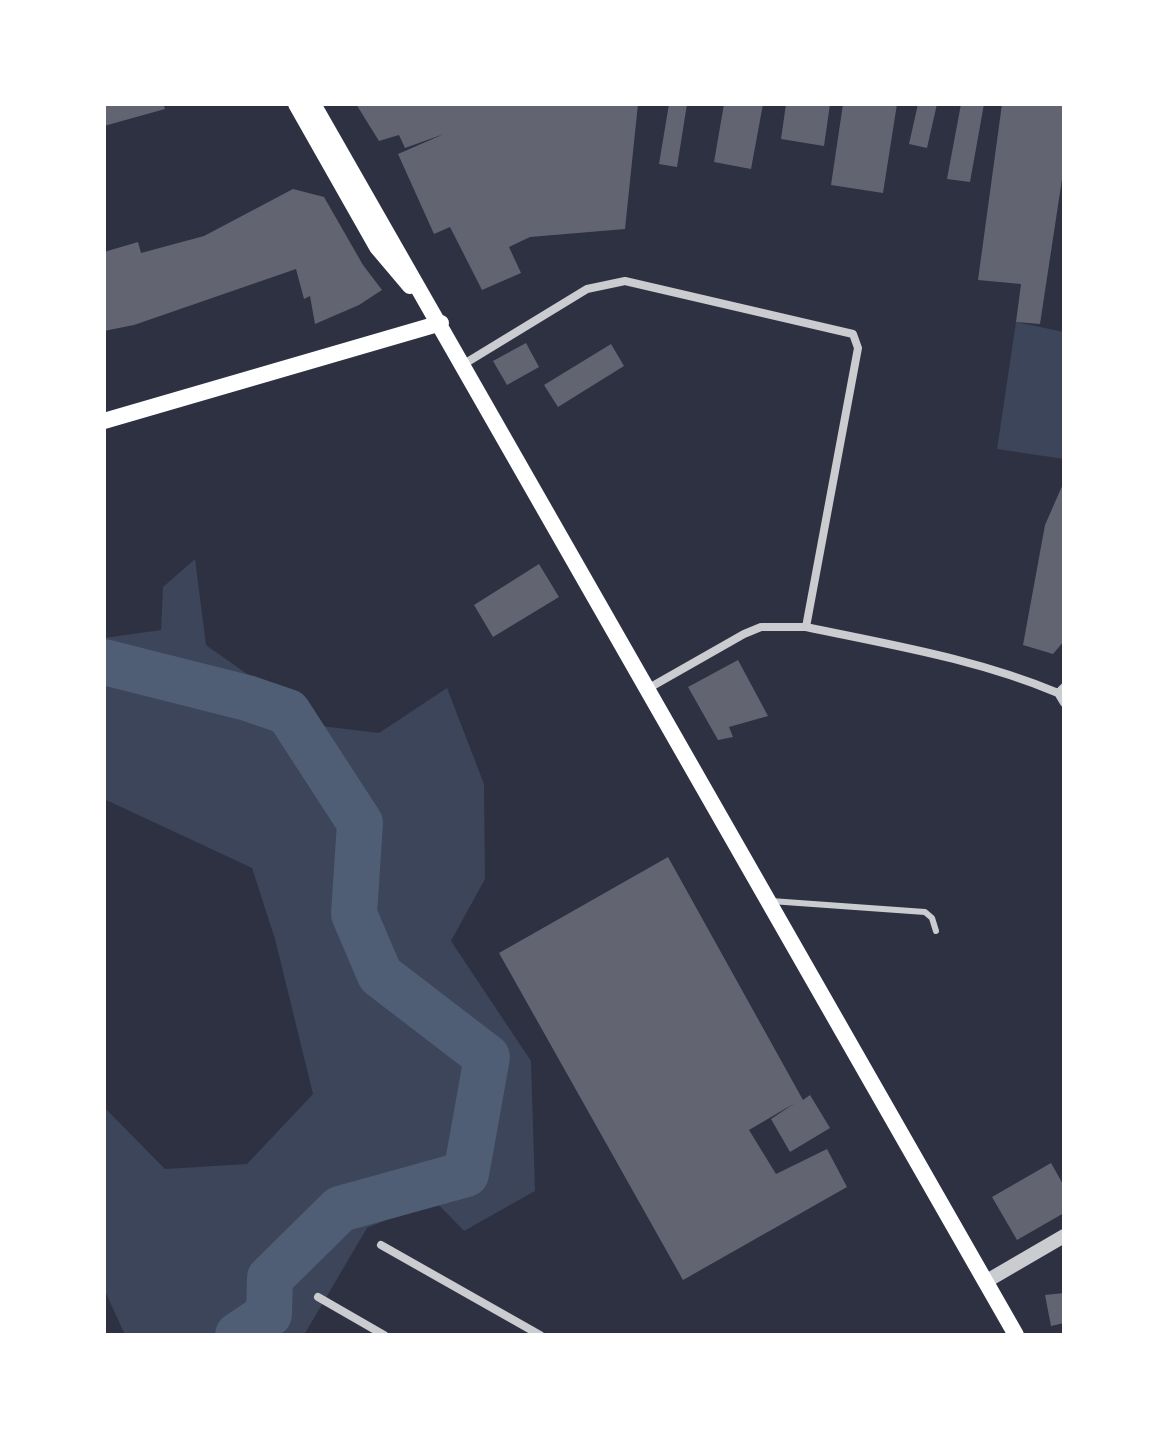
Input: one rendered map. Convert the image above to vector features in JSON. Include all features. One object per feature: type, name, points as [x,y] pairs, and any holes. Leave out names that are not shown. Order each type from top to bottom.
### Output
[{"type":"main road","points":[[296,104],[377,247],[423,298]]},
{"type":"main road","points":[[313,104],[423,298],[441,323],[1016,1335]]},
{"type":"main road","points":[[104,421],[441,323]]},
{"type":"street","points":[[464,364],[587,289],[617,282],[853,334],[858,340],[806,627]]},
{"type":"street","points":[[649,688],[761,627],[806,627],[993,668],[1061,690],[1064,703]]},
{"type":"street","points":[[985,1282],[1064,1236]]},
{"type":"street","points":[[381,1245],[540,1335]]},
{"type":"street","points":[[318,1297],[384,1335]]},
{"type":"lane","points":[[769,901],[925,912],[932,918],[936,931]]},
{"type":"shaded area","points":[[1016,322],[1064,332],[1064,459],[997,449]]},
{"type":"shaded area","points":[[195,559],[206,645],[321,726],[379,733],[447,688],[484,784],[485,879],[451,941],[531,1061],[535,1191],[464,1231],[434,1200],[367,1228],[304,1335],[125,1335],[104,1289],[104,1107],[165,1169],[247,1164],[313,1094],[275,939],[252,868],[104,799],[104,638],[161,630],[163,587]]},
{"type":"building","points":[[104,104],[163,104],[165,109],[104,126]]},
{"type":"building","points":[[356,104],[638,104],[625,229],[530,237],[509,247],[521,273],[482,290],[450,227],[434,234],[398,154],[444,134],[405,148],[399,135],[379,141]]},
{"type":"building","points":[[669,104],[687,104],[677,167],[659,164]]},
{"type":"building","points":[[724,104],[763,104],[751,169],[714,162]]},
{"type":"building","points":[[786,104],[830,104],[824,146],[781,139]]},
{"type":"building","points":[[843,104],[897,104],[883,193],[831,185]]},
{"type":"building","points":[[918,104],[937,104],[927,148],[909,144]]},
{"type":"building","points":[[961,104],[984,104],[970,182],[947,179]]},
{"type":"building","points":[[1002,104],[1064,104],[1064,166],[1040,324],[1016,322],[1021,284],[978,280]]},
{"type":"building","points":[[293,189],[324,197],[363,265],[382,290],[359,305],[315,324],[310,296],[304,299],[296,269],[134,325],[104,331],[104,252],[138,242],[141,253],[204,236]]},
{"type":"building","points":[[526,343],[539,367],[507,385],[493,361]]},
{"type":"building","points":[[611,344],[624,366],[558,407],[544,385]]},
{"type":"building","points":[[1063,484],[1064,641],[1053,654],[1023,645],[1045,525]]},
{"type":"building","points":[[539,564],[559,597],[493,637],[474,605]]},
{"type":"building","points":[[738,660],[768,716],[729,727],[733,737],[718,740],[688,687]]},
{"type":"building","points":[[668,857],[803,1100],[810,1095],[830,1128],[790,1152],[771,1119],[795,1103],[749,1130],[776,1174],[827,1149],[847,1187],[683,1280],[499,953]]},
{"type":"building","points":[[1051,1163],[1064,1186],[1064,1213],[1017,1240],[992,1197]]},
{"type":"building","points":[[1064,1293],[1064,1323],[1051,1326],[1045,1295]]},
{"type":"waterway","points":[[104,662],[247,698],[288,712],[360,823],[354,914],[380,975],[487,1057],[466,1174],[340,1209],[270,1278],[269,1314],[238,1335]]}]
